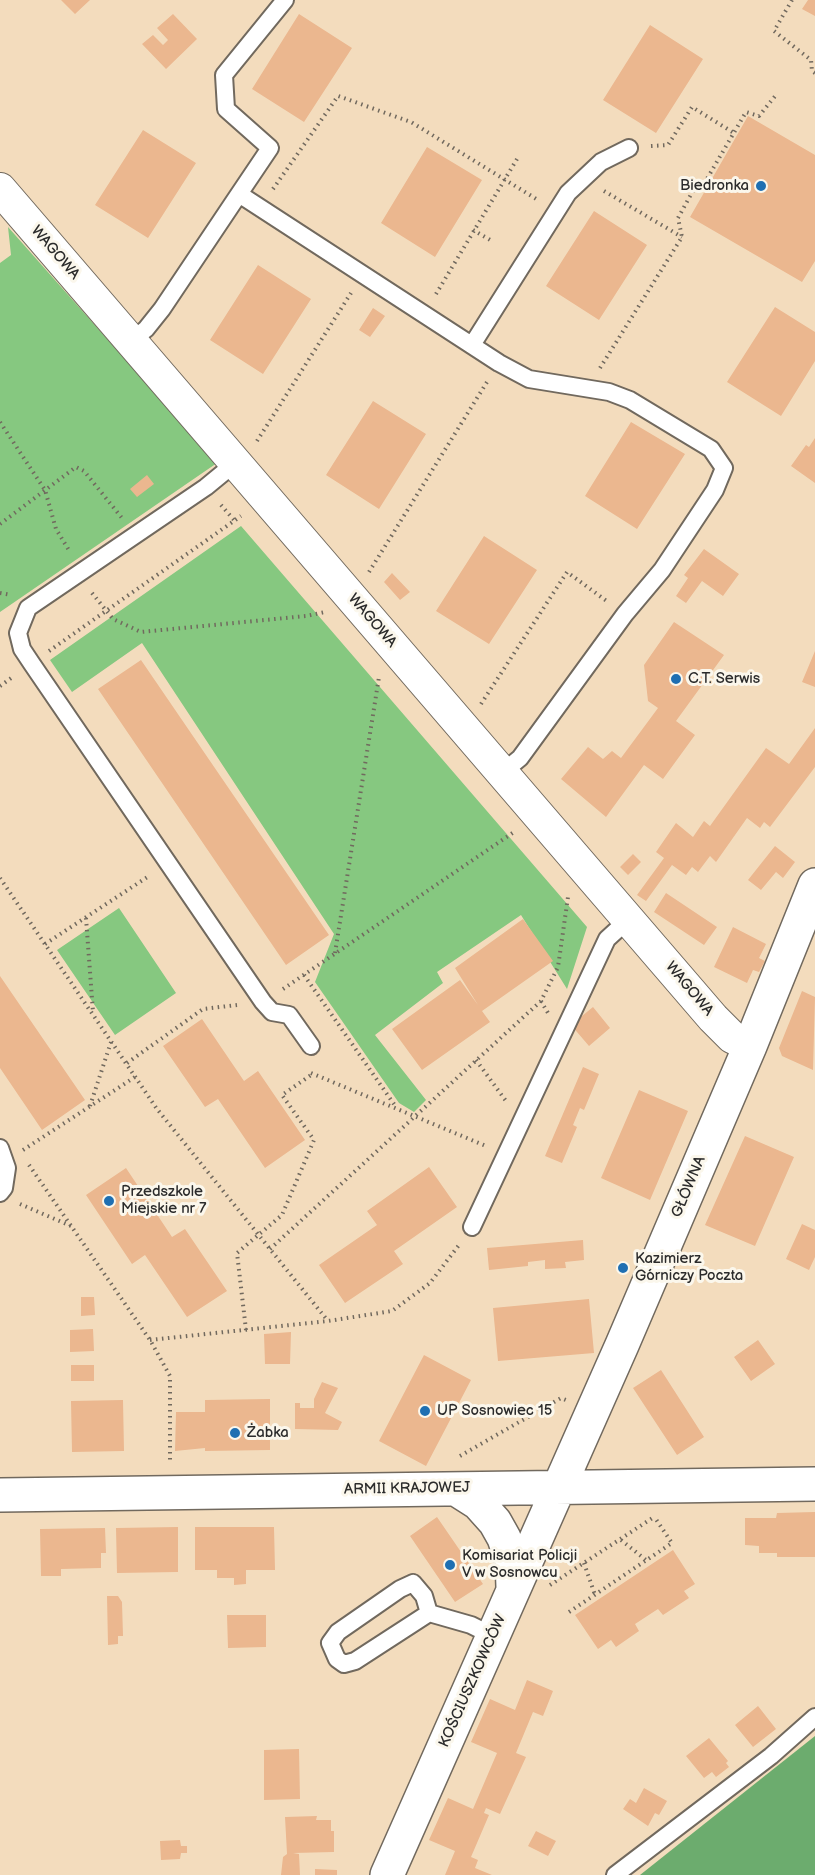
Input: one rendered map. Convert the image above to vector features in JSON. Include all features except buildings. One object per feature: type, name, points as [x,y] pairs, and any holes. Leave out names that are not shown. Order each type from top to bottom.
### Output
[{"type":"street","name":"WAGOWA","points":[[5,205],[131,341],[234,464],[630,918],[713,1018],[732,1037],[750,1046]]},
{"type":"street","name":"GŁÓWNA","points":[[558,1487],[750,1046],[815,885]]},
{"type":"street","name":"ARMII KRAJOWEJ","points":[[0,1495],[455,1474],[558,1487],[815,1484]]},
{"type":"street","points":[[455,1474],[495,1522],[504,1538],[512,1561],[513,1587]]},
{"type":"street","name":"KOŚCIUSZKOWCÓW","points":[[387,1875],[558,1487]]},
{"type":"lane","points":[[131,341],[146,329],[162,309],[270,148],[226,109],[224,75],[285,0]]},
{"type":"lane","points":[[472,345],[568,193],[601,162],[629,148]]},
{"type":"lane","points":[[239,194],[499,363],[530,379],[609,392],[646,407],[711,449],[724,468],[715,490],[662,570],[625,614],[519,758],[503,772]]},
{"type":"lane","points":[[234,464],[206,487],[28,608],[18,633],[22,649],[167,865],[263,1002],[272,1012],[289,1015],[311,1046]]},
{"type":"lane","points":[[472,1227],[607,939],[630,918]]},
{"type":"lane","points":[[5,1196],[8,1146]]},
{"type":"lane","points":[[429,1613],[424,1596],[413,1583],[400,1589],[338,1632],[330,1643],[337,1659],[344,1664],[355,1661],[429,1613],[471,1625],[493,1636]]},
{"type":"lane","points":[[615,1875],[771,1756],[815,1717]]},
{"type":"path","points":[[792,0],[774,31],[811,60],[812,71],[815,73]]},
{"type":"path","points":[[587,389],[682,237],[678,218],[695,187],[701,189],[746,112],[759,116],[777,95]]},
{"type":"path","points":[[260,208],[338,96],[411,122],[556,211]]},
{"type":"path","points":[[629,148],[668,144],[692,107],[734,133]]},
{"type":"path","points":[[424,314],[517,159]]},
{"type":"path","points":[[588,176],[594,184],[682,237]]},
{"type":"path","points":[[473,230],[492,241]]},
{"type":"path","points":[[256,442],[363,275]]},
{"type":"path","points":[[0,422],[45,490],[56,529],[75,560],[78,573],[105,612],[113,619],[141,632],[323,612],[340,608],[352,597],[499,363]]},
{"type":"path","points":[[0,524],[76,467],[84,471],[126,524],[133,537]]},
{"type":"path","points":[[0,686],[240,515],[248,524]]},
{"type":"path","points":[[462,724],[475,713],[567,572],[625,614]]},
{"type":"path","points":[[316,604],[330,620]]},
{"type":"path","points":[[372,669],[387,685]]},
{"type":"path","points":[[335,953],[380,677]]},
{"type":"path","points":[[508,825],[522,841]]},
{"type":"path","points":[[127,1064],[203,1008],[263,1002],[514,832]]},
{"type":"path","points":[[45,944],[167,865]]},
{"type":"path","points":[[0,878],[157,1109],[328,1321]]},
{"type":"path","points":[[270,1249],[541,1001],[558,968],[568,895],[576,904]]},
{"type":"path","points":[[86,918],[93,1015]]},
{"type":"path","points":[[304,975],[397,1109]]},
{"type":"path","points":[[90,1107],[112,1042]]},
{"type":"path","points":[[311,1046],[311,1075]]},
{"type":"path","points":[[476,1060],[521,1123]]},
{"type":"path","points":[[311,1075],[506,1155]]},
{"type":"path","points":[[246,1330],[237,1253],[260,1236],[282,1215],[314,1140],[282,1095],[311,1075]]},
{"type":"path","points":[[21,1152],[135,1077]]},
{"type":"path","points":[[8,1146],[21,1152],[150,1340],[170,1376],[170,1469]]},
{"type":"path","points":[[5,1196],[72,1226]]},
{"type":"path","points":[[150,1340],[328,1321],[392,1311],[430,1283],[472,1227]]},
{"type":"path","points":[[455,1474],[561,1398]]},
{"type":"path","points":[[569,1612],[672,1543],[654,1517]]},
{"type":"path","points":[[595,1595],[584,1563],[621,1540],[646,1560]]},
{"type":"green space","points":[[8,227],[217,463],[0,612],[0,263],[11,255]]},
{"type":"green space","points":[[241,526],[587,927],[567,989],[521,915],[437,972],[443,983],[375,1035],[426,1100],[414,1112],[399,1103],[315,982],[334,934],[142,643],[72,692],[50,660]]},
{"type":"green space","points":[[119,908],[176,993],[115,1035],[57,950]]},
{"type":"green space","points":[[815,1736],[815,1875],[640,1875]]},
{"type":"place","name":"Biedronka","points":[[761,186]]},
{"type":"place","name":"C.T. Serwis","points":[[676,679]]},
{"type":"place","name":"Przedszkole Miejskie nr 7","points":[[109,1201]]},
{"type":"place","name":"Kazimierz Górniczy Poczta","points":[[623,1268]]},
{"type":"place","name":"UP Sosnowiec 15","points":[[425,1411]]},
{"type":"place","name":"Żabka","points":[[235,1433]]},
{"type":"place","name":"Komisariat Policji V w Sosnowcu","points":[[450,1565]]}]
